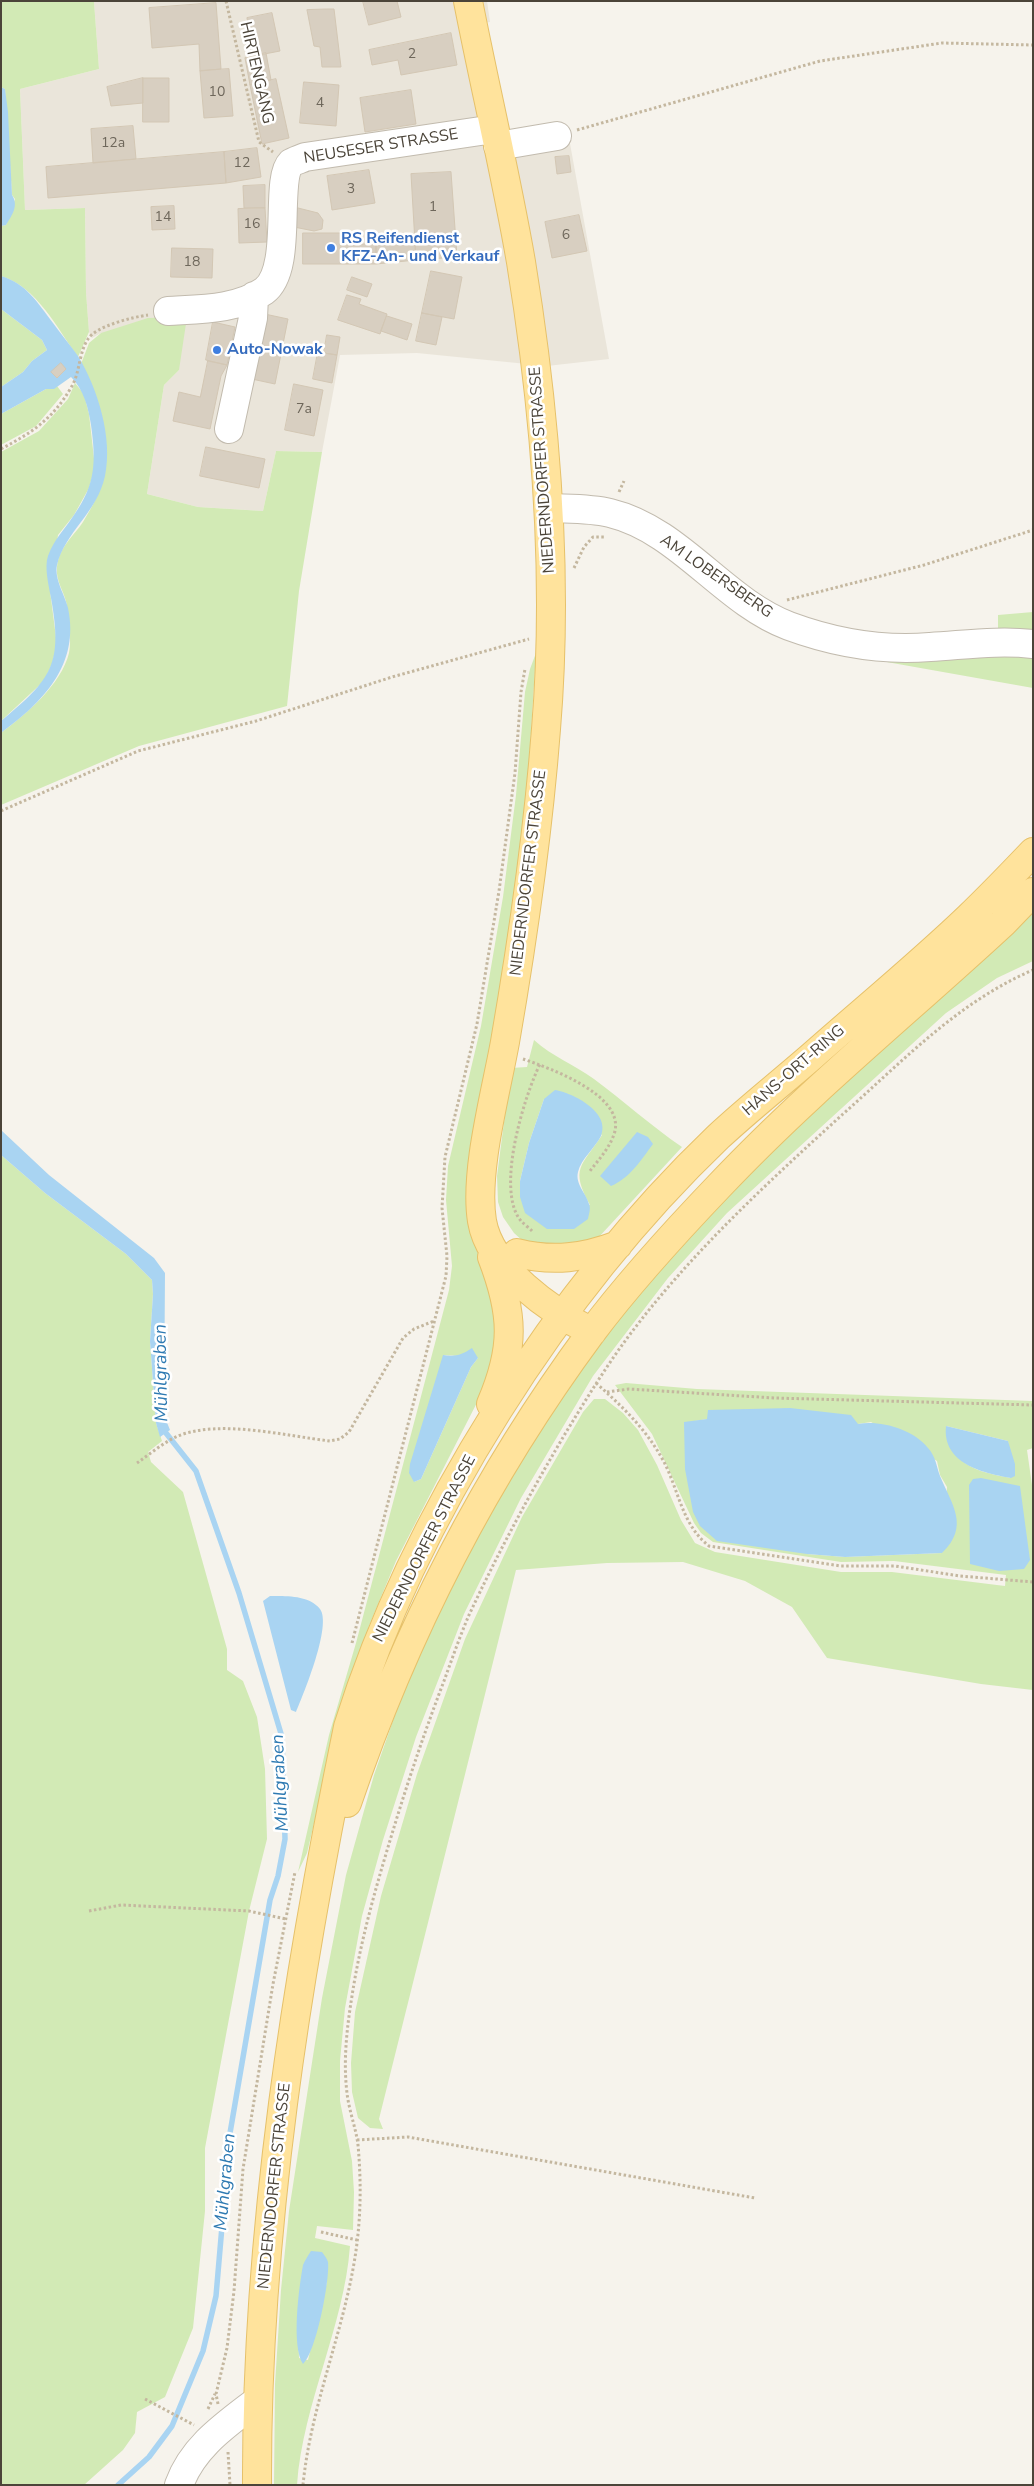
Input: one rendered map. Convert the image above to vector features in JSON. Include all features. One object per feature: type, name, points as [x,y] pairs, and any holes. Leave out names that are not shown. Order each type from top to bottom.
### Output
[{"type":"main road","name":"NIEDERNDORFER STRASSE","points":[[318,1890],[358,1771],[416,1626],[450,1559],[482,1503],[553,1386],[592,1332],[566,1310],[512,1272],[487,1243],[480,1210],[482,1179],[523,937],[538,820],[550,677],[551,573],[549,508],[536,367],[520,259],[468,1]]},
{"type":"main road","name":"HANS-ORT-RING","points":[[566,1310],[652,1206],[718,1137],[968,918],[1033,852]]},
{"type":"main road","name":"HANS-ORT-RING","points":[[592,1332],[660,1251],[722,1183],[803,1104],[1004,923],[1033,892]]},
{"type":"main road","name":"NIEDERNDORFER STRASSE","points":[[482,1179],[492,1216],[508,1243],[566,1310]]},
{"type":"main road","points":[[468,1461],[495,1395],[509,1344],[510,1321],[506,1298],[487,1243]]},
{"type":"main road","points":[[518,1253],[554,1259],[596,1254],[618,1245]]},
{"type":"main road","name":"NIEDERNDORFER STRASSE","points":[[256,2485],[264,2281],[274,2182],[300,1987],[348,1727],[360,1690],[397,1599],[468,1461],[566,1310]]},
{"type":"street","name":"NEUSESER STRASSE","points":[[168,312],[226,307],[265,290],[276,268],[282,242],[284,177],[292,164],[305,157],[496,138],[557,136]]},
{"type":"street","points":[[229,428],[253,318],[254,296]]},
{"type":"street","name":"AM LOBERSBERG","points":[[549,508],[610,513],[634,522],[675,546],[757,608],[787,625],[829,639],[863,646],[905,648],[967,643],[1033,644]]},
{"type":"street","points":[[179,2485],[192,2458],[203,2428],[258,2400]]},
{"type":"path","name":"HIRTENGANG","points":[[226,1],[259,142],[292,164]]},
{"type":"path","points":[[557,136],[732,84],[820,61],[942,43],[1033,45]]},
{"type":"path","points":[[1,449],[35,431],[56,408],[73,385],[88,338],[99,330],[135,317],[168,312]]},
{"type":"path","points":[[757,608],[924,565],[1033,530]]},
{"type":"path","points":[[551,573],[573,571],[584,547],[593,537],[614,536]]},
{"type":"path","points":[[529,646],[530,629]]},
{"type":"path","points":[[1,812],[138,751],[256,721],[392,677],[530,639]]},
{"type":"path","points":[[349,1652],[446,1276],[447,1256],[442,1208],[445,1157],[478,1024],[501,881],[515,773],[521,692],[526,663]]},
{"type":"path","points":[[303,2485],[309,2439],[346,2303],[357,2240],[361,2197],[357,2140],[350,2117],[346,2089],[346,2044],[352,1994],[371,1904],[415,1757],[468,1617],[527,1498],[596,1383],[627,1338],[678,1275],[716,1233],[782,1169],[941,1027],[976,999],[1005,982],[1033,970]]},
{"type":"path","points":[[503,1052],[540,1064],[596,1092],[612,1114],[615,1129],[609,1146],[590,1171]]},
{"type":"path","points":[[532,1231],[520,1220],[513,1205],[513,1150],[521,1112],[540,1064]]},
{"type":"path","points":[[137,1462],[177,1436],[196,1430],[230,1429],[330,1441],[340,1439],[349,1432],[403,1338],[414,1329],[434,1320]]},
{"type":"path","points":[[596,1383],[641,1426],[664,1462],[686,1518],[696,1536],[709,1546],[841,1566],[895,1566],[960,1576],[1033,1582]]},
{"type":"path","points":[[606,1392],[629,1389],[775,1398],[1033,1405]]},
{"type":"path","points":[[145,2399],[203,2428],[216,2394],[227,2348],[243,2169],[273,1984],[295,1870]]},
{"type":"path","points":[[89,1911],[121,1905],[260,1913],[275,1916]]},
{"type":"path","points":[[357,2140],[408,2137],[755,2198]]},
{"type":"path","points":[[320,2232],[357,2240]]},
{"type":"shaded area","points":[[95,1],[487,1],[490,22],[484,23],[508,134],[567,127],[609,359],[547,366],[417,353],[340,355],[322,452],[276,451],[263,511],[198,507],[147,494],[164,385],[179,370],[101,333],[92,338],[89,332],[86,292],[85,208],[25,210],[20,89],[99,69]]},
{"type":"green space","points":[[1,1],[95,1],[99,69],[20,89],[25,210],[85,208],[86,292],[89,332],[78,357],[36,299],[14,281],[1,276],[1,226],[6,225],[15,199],[12,195],[5,89],[1,87]]},
{"type":"green space","points":[[1,309],[42,340],[47,350],[32,361],[23,372],[1,387]]},
{"type":"green space","points":[[187,317],[179,370],[164,385],[147,494],[198,507],[263,511],[276,451],[322,452],[299,591],[287,706],[139,746],[1,805],[1,733],[41,698],[59,676],[65,665],[70,648],[70,636],[66,602],[57,572],[58,560],[63,548],[83,522],[95,501],[102,482],[106,462],[103,424],[98,405],[81,364],[89,343],[101,333],[148,318]]},
{"type":"green space","points":[[75,383],[84,394],[89,414],[95,467],[89,488],[74,515],[58,535],[50,591],[57,645],[52,664],[44,681],[1,721],[1,452],[39,431],[68,399]]},
{"type":"green space","points":[[57,386],[63,394],[36,426],[1,445],[1,414],[46,389]]},
{"type":"green space","points":[[1033,612],[1033,633],[998,634],[998,615]]},
{"type":"green space","points":[[536,653],[522,876],[467,1192],[469,1227],[502,1323],[485,1387],[396,1561],[369,1626],[335,1735],[307,1853],[298,1872],[329,1735],[356,1643],[449,1290],[452,1266],[446,1200],[448,1166],[481,1026],[503,897],[516,795],[525,692]],"holes":[[[444,1355],[478,1358],[471,1367],[421,1479],[414,1482]]]},
{"type":"green space","points":[[1033,654],[1033,688],[881,661]]},
{"type":"green space","points":[[1033,906],[1033,961],[997,978],[946,1013],[727,1213],[668,1278],[593,1376],[521,1498],[464,1614],[416,1737],[383,1840],[362,1916],[345,2008],[340,2061],[340,2101],[352,2161],[354,2192],[353,2230],[317,2226],[315,2238],[350,2246],[346,2276],[340,2306],[307,2424],[297,2485],[274,2485],[275,2384],[281,2290],[289,2211],[322,1998],[346,1875],[374,1775],[403,1692],[448,1588],[506,1481],[582,1363],[706,1210]],"holes":[[[327,2282],[308,2360],[299,2358],[298,2323],[300,2290]]]},
{"type":"green space","points":[[534,1040],[548,1051],[594,1079],[682,1147],[598,1238],[576,1250],[524,1242],[514,1233],[503,1217],[498,1202],[497,1176],[511,1068],[527,1067]],"holes":[[[544,1099],[602,1135],[584,1161],[579,1175],[580,1183],[590,1205],[520,1181],[529,1143]]]},
{"type":"green space","points":[[1,1155],[45,1193],[126,1254],[152,1280],[150,1341],[156,1423],[162,1441],[148,1452],[151,1462],[183,1492],[227,1649],[227,1670],[243,1681],[257,1717],[265,1769],[267,1839],[249,1911],[205,2148],[205,2211],[193,2328],[165,2397],[137,2412],[135,2433],[123,2450],[84,2485],[1,2485]]},
{"type":"green space","points":[[626,1383],[697,1389],[1033,1401],[1033,1448],[1027,1450],[1033,1492],[1033,1690],[981,1684],[827,1658],[792,1607],[745,1581],[683,1562],[607,1563],[516,1570],[379,2119],[383,2129],[370,2128],[358,2118],[352,2092],[351,2063],[355,2012],[381,1896],[417,1774],[465,1639],[522,1517],[583,1412],[594,1399],[605,1399],[623,1413],[638,1430],[657,1465],[681,1520],[695,1543],[715,1552],[841,1572],[892,1572],[1005,1586],[1006,1575],[894,1561],[841,1562],[713,1542],[701,1533],[694,1523],[652,1434],[615,1385]],"holes":[[[707,1419],[858,1424],[871,1422],[937,1461],[940,1475],[947,1487],[942,1553],[845,1557],[807,1554],[684,1423]],[[946,1426],[1008,1441],[1011,1478],[987,1473],[967,1464],[959,1458],[953,1450]]]},
{"type":"water","points":[[1,87],[5,89],[8,112],[12,195],[15,207],[6,225],[1,226]]},
{"type":"water","points":[[1,276],[18,284],[31,295],[78,356],[92,383],[102,414],[107,446],[107,461],[101,489],[67,542],[57,565],[57,576],[68,608],[70,628],[68,647],[63,664],[55,680],[44,695],[1,733],[1,721],[32,693],[50,668],[54,655],[55,639],[46,566],[48,556],[53,544],[87,493],[93,472],[94,450],[87,405],[79,387],[71,377],[54,389],[46,389],[1,414],[1,387],[23,372],[32,361],[47,350],[42,340],[1,309]]},
{"type":"water","points":[[555,1090],[571,1095],[588,1105],[601,1119],[603,1127],[601,1136],[578,1172],[578,1181],[588,1200],[590,1209],[588,1219],[574,1229],[547,1229],[525,1213],[520,1197],[520,1181],[529,1143],[544,1099]]},
{"type":"water","points":[[1,1130],[49,1175],[154,1258],[165,1273],[164,1415],[170,1430],[160,1437],[156,1423],[150,1341],[152,1280],[126,1254],[45,1193],[1,1155]]},
{"type":"water","points":[[637,1132],[648,1137],[653,1144],[624,1178],[611,1186],[600,1176]]},
{"type":"water","points":[[472,1348],[478,1358],[471,1367],[421,1479],[414,1482],[409,1473],[410,1464],[443,1355],[458,1355]]},
{"type":"water","points":[[790,1408],[851,1415],[858,1424],[876,1423],[896,1427],[922,1441],[931,1451],[956,1515],[955,1534],[942,1553],[845,1557],[807,1554],[717,1541],[700,1526],[693,1512],[685,1469],[684,1422],[707,1419],[708,1410]]},
{"type":"water","points":[[946,1426],[1008,1441],[1015,1464],[1015,1476],[1011,1478],[1000,1476],[966,1464],[950,1449],[946,1439]]},
{"type":"water","points":[[981,1478],[1020,1486],[1030,1560],[1024,1569],[999,1571],[970,1564],[969,1485],[973,1479]]},
{"type":"water","points":[[270,1596],[297,1597],[310,1601],[320,1609],[323,1617],[316,1659],[296,1712],[291,1710],[263,1601]]},
{"type":"water","points":[[311,2251],[322,2252],[328,2262],[328,2271],[317,2332],[313,2346],[303,2364],[297,2344],[297,2316],[303,2265]]},
{"type":"building","points":[[363,1],[397,1],[401,17],[369,25]]},
{"type":"building","points":[[216,3],[221,69],[200,71],[199,44],[152,48],[149,8]]},
{"type":"building","points":[[334,9],[341,67],[322,67],[320,47],[314,46],[307,10]]},
{"type":"building","points":[[272,13],[280,51],[254,56],[247,18]]},
{"type":"building","points":[[451,33],[457,65],[401,75],[398,60],[372,65],[369,50]]},
{"type":"building","points":[[266,53],[271,80],[250,85],[245,58]]},
{"type":"building","points":[[229,69],[233,116],[204,118],[200,71]]},
{"type":"building","points":[[143,78],[169,78],[169,122],[143,122]]},
{"type":"building","points":[[143,78],[143,103],[111,106],[107,87]]},
{"type":"building","points":[[276,79],[289,138],[262,144],[250,85]]},
{"type":"building","points":[[304,82],[339,85],[336,126],[300,123]]},
{"type":"building","points":[[411,90],[416,124],[365,132],[360,98]]},
{"type":"building","points":[[133,126],[136,159],[93,163],[91,129]]},
{"type":"building","points":[[257,148],[261,177],[226,183],[224,152]]},
{"type":"building","points":[[224,152],[226,183],[48,198],[46,167]]},
{"type":"building","points":[[569,156],[571,172],[557,174],[555,157]]},
{"type":"building","points":[[369,170],[375,203],[332,210],[327,176]]},
{"type":"building","points":[[451,172],[457,257],[416,260],[411,174]]},
{"type":"building","points":[[265,185],[265,208],[244,208],[243,186]]},
{"type":"building","points":[[174,206],[175,229],[152,230],[151,207]]},
{"type":"building","points":[[265,208],[267,242],[239,243],[238,209]]},
{"type":"building","points":[[298,208],[318,213],[323,220],[322,229],[314,231],[294,227]]},
{"type":"building","points":[[579,215],[587,251],[552,258],[545,222]]},
{"type":"building","points":[[303,233],[355,233],[355,244],[376,244],[376,264],[303,264]]},
{"type":"building","points":[[415,242],[416,260],[376,264],[376,244]]},
{"type":"building","points":[[172,248],[213,249],[212,278],[171,277]]},
{"type":"building","points":[[431,271],[462,277],[454,319],[422,313]]},
{"type":"building","points":[[352,277],[372,284],[367,297],[347,290]]},
{"type":"building","points":[[347,295],[361,299],[359,304],[387,314],[380,334],[338,320]]},
{"type":"building","points":[[260,313],[288,319],[275,384],[247,378]]},
{"type":"building","points":[[422,313],[442,317],[436,345],[416,341]]},
{"type":"building","points":[[387,316],[412,324],[407,340],[381,331]]},
{"type":"building","points":[[213,322],[235,327],[227,365],[206,360]]},
{"type":"building","points":[[327,335],[340,337],[337,355],[324,353]]},
{"type":"building","points":[[318,352],[337,355],[332,383],[313,379]]},
{"type":"building","points":[[208,361],[227,365],[221,376],[210,429],[173,421],[179,392],[200,397]]},
{"type":"building","points":[[61,363],[66,369],[57,378],[51,372]]},
{"type":"building","points":[[294,384],[323,390],[314,436],[285,430]]},
{"type":"building","points":[[206,447],[265,459],[259,488],[200,476]]},
{"type":"waterway","name":"Mühlgraben","points":[[118,2485],[149,2457],[172,2426],[203,2351],[216,2296],[230,2133],[270,1900],[278,1876],[285,1839],[282,1737],[239,1593],[196,1471],[162,1428]]},
{"type":"place","name":"RS Reifendienst KFZ-An- und Verkauf","points":[[331,248]]},
{"type":"place","name":"Auto-Nowak","points":[[217,350]]}]
